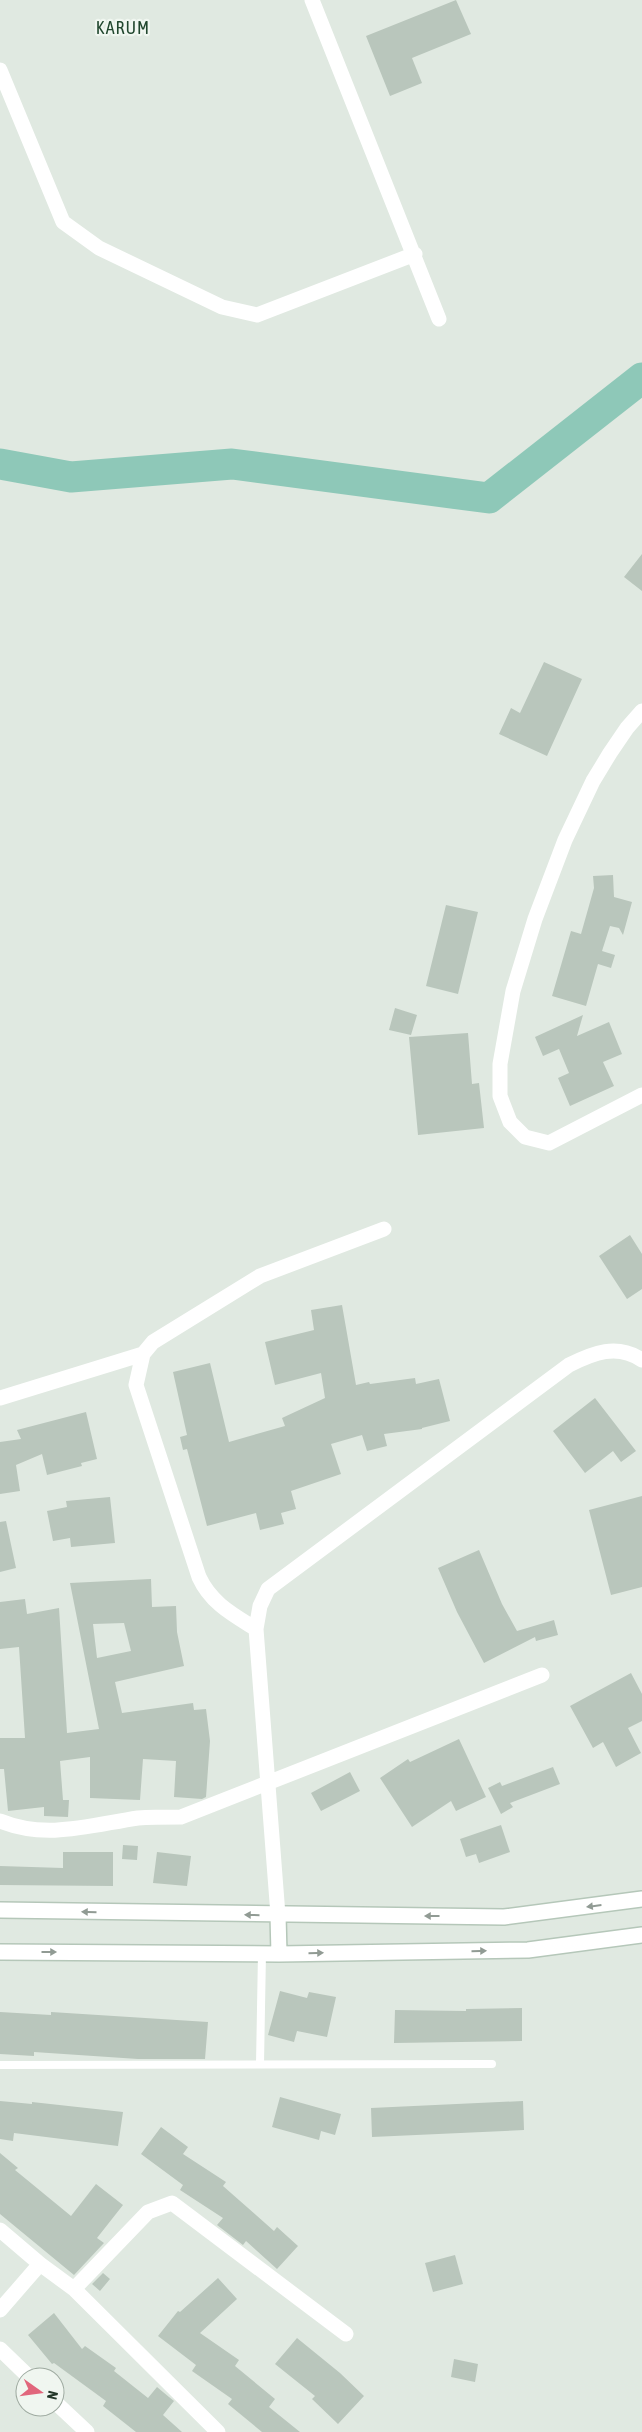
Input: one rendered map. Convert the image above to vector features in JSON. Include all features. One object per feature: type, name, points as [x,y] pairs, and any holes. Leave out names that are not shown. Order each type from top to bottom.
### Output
[{"type":"street","points":[[312,0],[415,254],[439,319]]},
{"type":"street","points":[[0,70],[63,222],[99,248],[222,307],[257,315],[415,254]]},
{"type":"street","points":[[642,711],[627,728],[593,780],[549,880],[513,992],[500,1064],[500,1096],[510,1122],[525,1137],[549,1143],[642,1095]]},
{"type":"street","points":[[256,1629],[225,1610],[206,1591],[198,1577],[136,1385],[143,1354],[153,1342],[260,1276],[384,1229]]},
{"type":"street","points":[[279,1954],[278,1915],[256,1629],[260,1606],[268,1589],[569,1365],[593,1353],[618,1350],[642,1360]]},
{"type":"street","points":[[0,1398],[143,1354]]},
{"type":"street","points":[[0,1821],[15,1827],[35,1831],[62,1831],[140,1818],[181,1817],[542,1675]]},
{"type":"street","points":[[0,1910],[504,1917],[642,1899]]},
{"type":"street","points":[[0,1952],[279,1954],[528,1950],[642,1936]]},
{"type":"street","points":[[74,2289],[148,2212],[172,2203],[346,2334]]},
{"type":"street","points":[[0,2230],[40,2264],[74,2289],[218,2432]]},
{"type":"street","points":[[0,2310],[40,2264]]},
{"type":"street","points":[[0,2349],[19,2367]]},
{"type":"street","points":[[65,2411],[87,2432]]},
{"type":"lane","points":[[260,2064],[262,1953]]},
{"type":"lane","points":[[0,2065],[492,2064]]},
{"type":"building","points":[[456,0],[471,34],[412,58],[422,83],[390,96],[366,36]]},
{"type":"building","points":[[642,554],[642,591],[624,577]]},
{"type":"building","points":[[544,662],[582,679],[547,756],[499,734],[511,708],[520,713]]},
{"type":"building","points":[[613,875],[614,897],[632,902],[623,935],[619,928],[610,926],[602,951],[615,955],[611,968],[598,964],[586,1006],[552,996],[571,931],[581,934],[594,888],[593,876]]},
{"type":"building","points":[[446,905],[478,912],[458,994],[426,986]]},
{"type":"building","points":[[395,1008],[417,1015],[411,1035],[389,1030]]},
{"type":"building","points":[[583,1015],[577,1036],[609,1022],[622,1054],[603,1062],[614,1086],[570,1106],[558,1078],[569,1073],[559,1049],[543,1056],[535,1037]]},
{"type":"building","points":[[468,1033],[472,1084],[479,1083],[484,1128],[418,1135],[409,1037]]},
{"type":"building","points":[[630,1235],[642,1254],[642,1289],[627,1299],[599,1256]]},
{"type":"building","points":[[342,1305],[356,1385],[415,1378],[416,1384],[439,1379],[450,1421],[422,1429],[384,1434],[387,1446],[367,1451],[362,1435],[331,1444],[341,1474],[291,1491],[296,1509],[281,1513],[284,1524],[260,1530],[256,1513],[207,1526],[187,1449],[183,1450],[180,1437],[187,1435],[173,1372],[210,1363],[229,1442],[285,1426],[282,1418],[325,1398],[321,1373],[275,1385],[265,1342],[314,1330],[311,1310]]},
{"type":"building","points":[[595,1398],[636,1451],[621,1462],[613,1451],[585,1473],[553,1431]]},
{"type":"building","points":[[86,1412],[97,1459],[81,1463],[82,1466],[47,1475],[42,1454],[16,1465],[20,1491],[0,1494],[0,1442],[21,1439],[17,1430]]},
{"type":"building","points":[[642,1496],[642,1587],[611,1595],[589,1510]]},
{"type":"building","points":[[110,1497],[115,1543],[71,1547],[70,1538],[53,1541],[47,1511],[67,1507],[66,1501]]},
{"type":"building","points":[[6,1521],[16,1568],[0,1572],[0,1522]]},
{"type":"building","points":[[479,1550],[502,1604],[517,1631],[554,1620],[558,1635],[536,1641],[535,1637],[484,1663],[457,1612],[438,1568]]},
{"type":"building","points":[[151,1579],[152,1607],[176,1606],[177,1632],[184,1666],[115,1682],[122,1713],[193,1703],[194,1710],[206,1709],[210,1741],[206,1797],[202,1799],[174,1797],[176,1761],[143,1759],[140,1800],[90,1798],[90,1757],[60,1761],[63,1800],[69,1800],[68,1817],[44,1816],[44,1807],[8,1811],[4,1769],[0,1769],[0,1738],[25,1738],[19,1647],[0,1649],[0,1602],[25,1599],[27,1614],[59,1608],[67,1733],[99,1729],[70,1583]],"holes":[[[124,1623],[131,1651],[97,1658],[93,1624]]]},
{"type":"building","points":[[631,1673],[642,1694],[642,1721],[628,1728],[641,1753],[616,1767],[603,1742],[593,1748],[570,1706]]},
{"type":"building","points":[[459,1739],[486,1797],[456,1811],[451,1801],[412,1827],[380,1778],[408,1759],[410,1762]]},
{"type":"building","points":[[553,1767],[560,1784],[510,1803],[513,1807],[501,1814],[488,1788],[500,1782],[502,1786]]},
{"type":"building","points":[[350,1772],[360,1791],[321,1811],[311,1793]]},
{"type":"building","points":[[501,1825],[510,1852],[479,1863],[476,1854],[466,1857],[460,1839]]},
{"type":"building","points":[[123,1845],[138,1846],[137,1860],[122,1859]]},
{"type":"building","points":[[63,1852],[113,1852],[113,1886],[0,1885],[0,1866],[63,1868]]},
{"type":"building","points":[[157,1852],[191,1856],[187,1886],[153,1883]]},
{"type":"building","points":[[280,1991],[307,1998],[309,1992],[336,1997],[327,2037],[297,2031],[294,2042],[268,2035]]},
{"type":"building","points":[[522,2008],[522,2041],[394,2043],[395,2010],[466,2011],[466,2009]]},
{"type":"building","points":[[0,2012],[51,2015],[51,2012],[208,2022],[205,2059],[138,2059],[34,2052],[34,2056],[0,2054]]},
{"type":"building","points":[[280,2097],[341,2114],[335,2135],[321,2131],[319,2140],[272,2127]]},
{"type":"building","points":[[0,2101],[32,2104],[32,2102],[123,2112],[118,2146],[14,2133],[13,2141],[0,2139]]},
{"type":"building","points":[[523,2101],[524,2130],[372,2137],[371,2108]]},
{"type":"building","points":[[161,2127],[188,2147],[183,2154],[226,2182],[223,2186],[274,2231],[277,2227],[298,2246],[277,2269],[246,2241],[243,2245],[217,2225],[223,2218],[180,2190],[183,2185],[141,2154]]},
{"type":"building","points":[[0,2153],[18,2168],[15,2170],[71,2216],[96,2184],[123,2205],[97,2238],[104,2243],[74,2275],[0,2214]]},
{"type":"building","points":[[455,2255],[463,2284],[433,2292],[425,2263]]},
{"type":"building","points":[[103,2273],[110,2279],[100,2291],[92,2284]]},
{"type":"building","points":[[218,2278],[237,2299],[200,2333],[239,2360],[235,2366],[275,2399],[269,2407],[300,2432],[262,2432],[228,2404],[232,2399],[192,2371],[196,2365],[158,2336],[178,2311],[180,2312]]},
{"type":"building","points":[[54,2313],[82,2349],[85,2346],[116,2368],[114,2371],[148,2398],[157,2387],[174,2401],[163,2415],[182,2432],[136,2432],[103,2406],[106,2401],[65,2371],[65,2367],[52,2364],[28,2335]]},
{"type":"building","points":[[297,2338],[340,2373],[364,2396],[338,2424],[312,2399],[315,2396],[275,2364]]},
{"type":"building","points":[[454,2359],[478,2364],[475,2382],[451,2377]]},
{"type":"waterway","points":[[0,464],[71,477],[232,464],[489,498],[642,378]]},
{"type":"district","name":"KARUM","points":[[123,27]]}]
